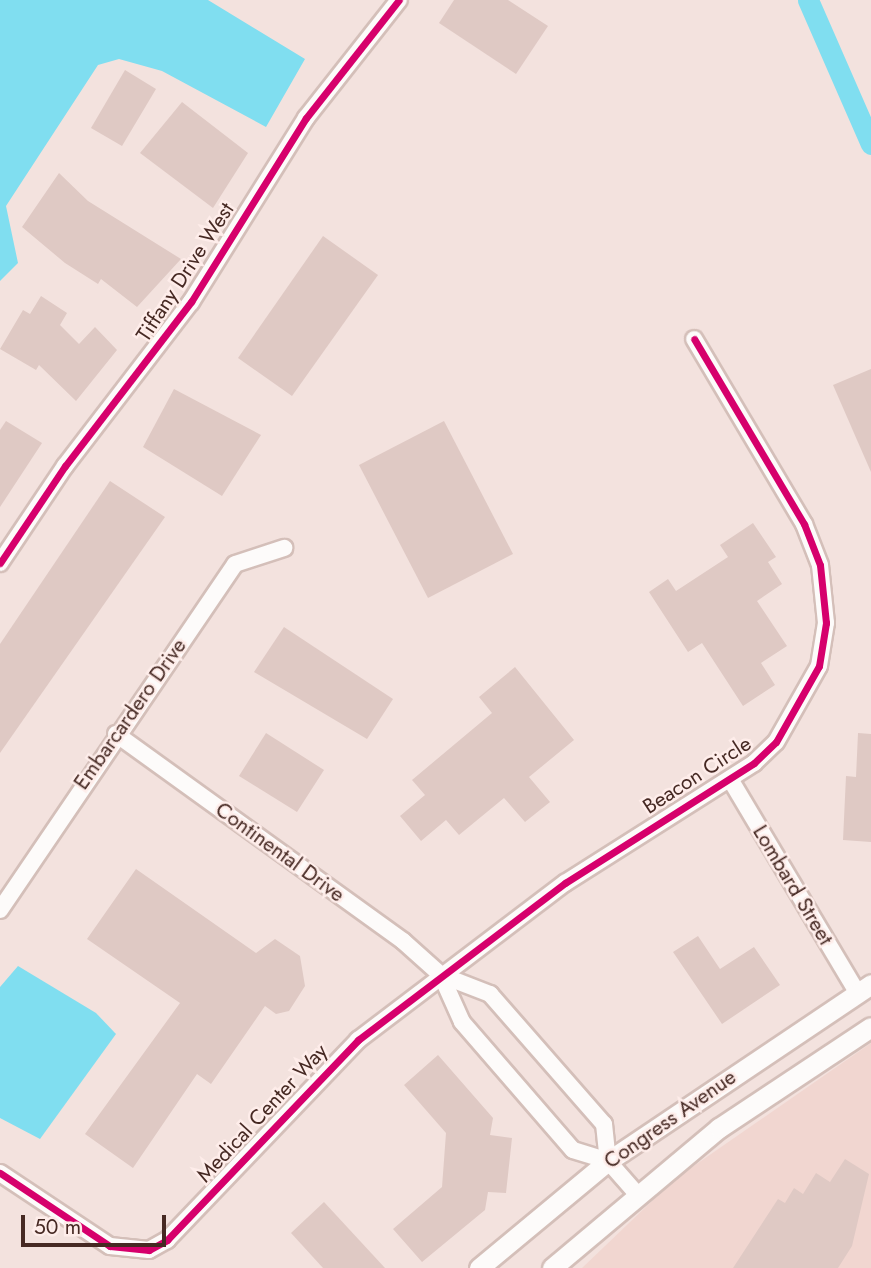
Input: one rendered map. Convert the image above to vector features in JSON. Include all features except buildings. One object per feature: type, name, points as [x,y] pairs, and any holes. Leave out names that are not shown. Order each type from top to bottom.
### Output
[{"type":"street","name":"Tiffany Drive West","points":[[0,563],[65,466],[191,302],[306,118],[399,0]]},
{"type":"street","name":"Beacon Circle","points":[[441,975],[565,883],[730,779],[776,743],[808,694],[825,638],[825,593],[804,524],[694,339]]},
{"type":"street","name":"Embarcardero Drive","points":[[0,911],[116,734],[235,564],[284,548]]},
{"type":"street","name":"Continental Drive","points":[[116,734],[404,941],[441,975],[490,994],[604,1124],[608,1161],[573,1150],[462,1022],[441,975]]},
{"type":"street","name":"Lombard Street","points":[[730,779],[864,988]]},
{"type":"street","name":"Medical Center Way","points":[[0,1173],[93,1238],[149,1250],[188,1219],[313,1080],[441,975]]},
{"type":"street","name":"Congress Avenue","points":[[479,1268],[608,1161],[864,988]]},
{"type":"street","name":"Congress Avenue","points":[[552,1268],[636,1193],[871,1027]]},
{"type":"street","points":[[608,1161],[636,1193]]},
{"type":"shaded area","points":[[871,1043],[871,1268],[582,1268],[675,1179]]},
{"type":"water","points":[[0,0],[208,0],[305,59],[266,127],[162,71],[119,59],[98,65],[6,206],[18,263],[0,281]]},
{"type":"water","points":[[18,966],[96,1013],[116,1034],[40,1139],[0,1118],[0,987]]},
{"type":"waterway","points":[[808,0],[871,144]]},
{"type":"cycle path","points":[[0,563],[65,466],[191,302],[306,118],[399,0]]},
{"type":"cycle path","points":[[0,1173],[110,1246],[149,1250],[167,1240],[358,1040],[565,883],[754,763],[776,742],[819,666],[826,623],[820,565],[804,524],[694,339]]}]
